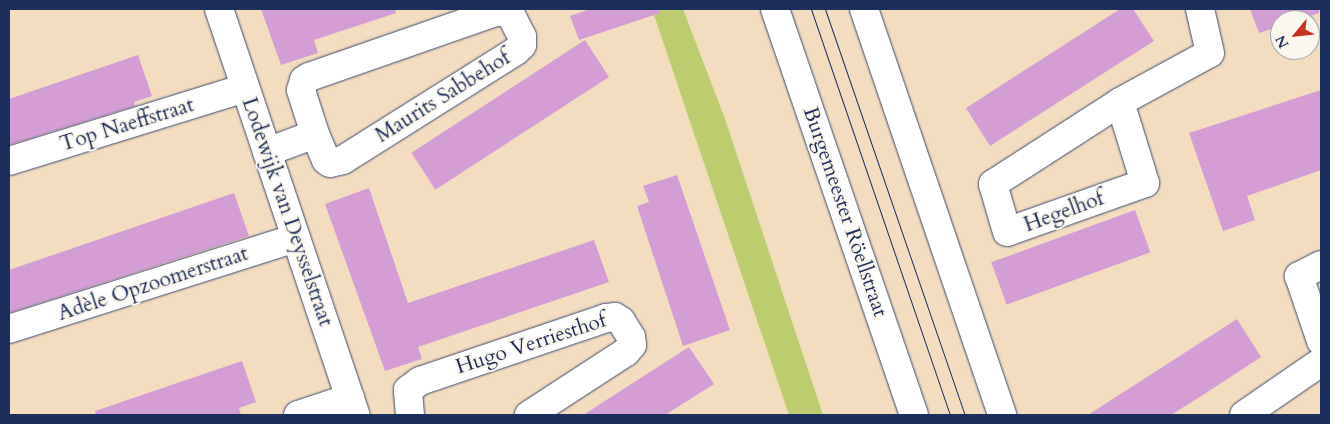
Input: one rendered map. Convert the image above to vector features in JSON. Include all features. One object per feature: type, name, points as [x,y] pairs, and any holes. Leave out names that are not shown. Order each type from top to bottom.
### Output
[{"type":"street","name":"Lodewijk van Deysselstraat","points":[[219,9],[353,407]]},
{"type":"street","name":"Burgemeester Röellstraat","points":[[775,9],[914,415]]},
{"type":"street","points":[[864,9],[1002,415]]},
{"type":"street","name":"Hegelhof","points":[[1120,102],[1145,183],[1007,232],[993,184],[1120,102],[1210,52],[1200,9]]},
{"type":"street","name":"Maurits Sabbehof","points":[[496,12],[506,12],[512,17],[522,36],[522,45],[516,51],[343,160],[330,163],[326,160],[315,134],[301,90],[304,80],[496,12]]},
{"type":"street","name":"Top Naeffstraat","points":[[9,161],[246,88]]},
{"type":"street","points":[[267,152],[315,134]]},
{"type":"street","name":"Adèle Opzoomerstraat","points":[[9,329],[296,238]]},
{"type":"street","points":[[1321,266],[1299,276],[1321,341]]},
{"type":"street","name":"Hugo Verriesthof","points":[[410,415],[408,390],[420,381],[606,318],[615,317],[622,321],[631,337],[632,345],[626,352],[529,415]]},
{"type":"street","points":[[1244,415],[1321,362]]},
{"type":"street","points":[[298,415],[353,407]]},
{"type":"green space","points":[[652,9],[683,9],[725,119],[823,415],[789,415]]},
{"type":"building","points":[[261,9],[395,9],[396,13],[314,40],[318,53],[281,65]]},
{"type":"building","points":[[590,9],[659,9],[660,13],[579,40],[570,16]]},
{"type":"building","points":[[1120,9],[1133,9],[1154,41],[990,146],[966,108]]},
{"type":"building","points":[[1250,9],[1319,9],[1270,10],[1270,29],[1259,33]]},
{"type":"building","points":[[585,40],[609,77],[435,190],[411,153]]},
{"type":"building","points":[[138,55],[152,96],[134,102],[135,106],[9,145],[9,99]]},
{"type":"building","points":[[1321,90],[1321,170],[1247,196],[1255,220],[1223,231],[1189,133]]},
{"type":"building","points":[[677,175],[730,330],[683,346],[637,206],[649,202],[643,186]]},
{"type":"building","points":[[369,188],[408,303],[594,240],[609,282],[418,347],[422,359],[385,371],[325,204]]},
{"type":"building","points":[[234,193],[249,236],[9,313],[9,270]]},
{"type":"building","points":[[1135,210],[1150,252],[1007,305],[991,262]]},
{"type":"building","points":[[1237,319],[1261,357],[1206,393],[1171,415],[1088,415]]},
{"type":"building","points":[[689,347],[714,384],[665,415],[583,415]]},
{"type":"building","points":[[242,361],[256,402],[239,408],[241,415],[96,415],[95,411]]},
{"type":"tram line","points":[[811,9],[950,415]]},
{"type":"tram line","points":[[825,9],[965,415]]}]
